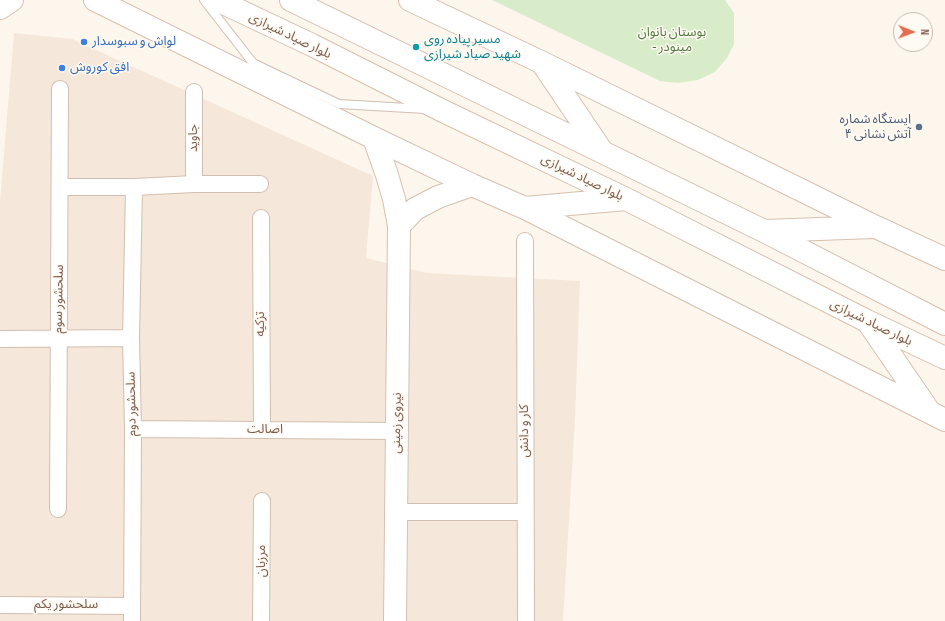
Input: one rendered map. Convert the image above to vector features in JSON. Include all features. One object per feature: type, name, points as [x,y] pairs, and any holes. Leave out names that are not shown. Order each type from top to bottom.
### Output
[{"type":"street","points":[[0,8],[12,0]]},
{"type":"street","points":[[95,0],[374,138],[472,185],[525,208],[938,416]]},
{"type":"street","name":"بلوار صیاد شیرازی","points":[[217,0],[626,199],[867,321],[945,358]]},
{"type":"street","points":[[291,0],[764,231],[945,324]]},
{"type":"street","points":[[410,0],[543,63],[876,227],[945,259]]},
{"type":"street","points":[[543,63],[601,151]]},
{"type":"street","name":"سلحشور سوم","points":[[58,509],[60,89]]},
{"type":"street","name":"جاوید","points":[[194,92],[194,184]]},
{"type":"street","name":"نیروی زمینی","points":[[374,138],[394,199],[399,226],[395,621]]},
{"type":"street","points":[[60,187],[260,184]]},
{"type":"street","points":[[399,226],[415,209],[438,197],[472,185]]},
{"type":"street","name":"سلحشور دوم","points":[[132,613],[133,429],[131,338],[134,187]]},
{"type":"street","points":[[525,208],[626,199]]},
{"type":"street","name":"تزکیه","points":[[261,218],[262,430]]},
{"type":"street","points":[[764,231],[876,227]]},
{"type":"street","name":"کار و دانش","points":[[525,241],[526,621]]},
{"type":"street","points":[[867,321],[938,416]]},
{"type":"street","points":[[0,339],[131,338]]},
{"type":"street","name":"اصالت","points":[[133,429],[397,431]]},
{"type":"street","name":"مرزبان","points":[[261,621],[262,501]]},
{"type":"street","points":[[396,512],[525,512]]},
{"type":"street","name":"سلحشور یکم","points":[[0,605],[132,613]]},
{"type":"lane","points":[[204,0],[253,63],[339,104],[441,110]]},
{"type":"shaded area","points":[[14,33],[72,39],[373,176],[366,258],[427,273],[580,281],[575,420],[563,621],[0,621],[0,201]]},
{"type":"green space","name":"بوستان بانوان - مینودر","points":[[492,0],[725,0],[734,13],[734,44],[727,58],[715,72],[698,80],[678,83],[660,81]]},
{"type":"place","name":"لواش و سبوسدار","points":[[84,42]]},
{"type":"place","name":"مسیر پیاده روی شهید صیاد شیرازی","points":[[416,47]]},
{"type":"place","name":"افق کوروش","points":[[62,68]]},
{"type":"place","name":"ایستگاه شماره ۴ آتش نشانی","points":[[919,127]]}]
